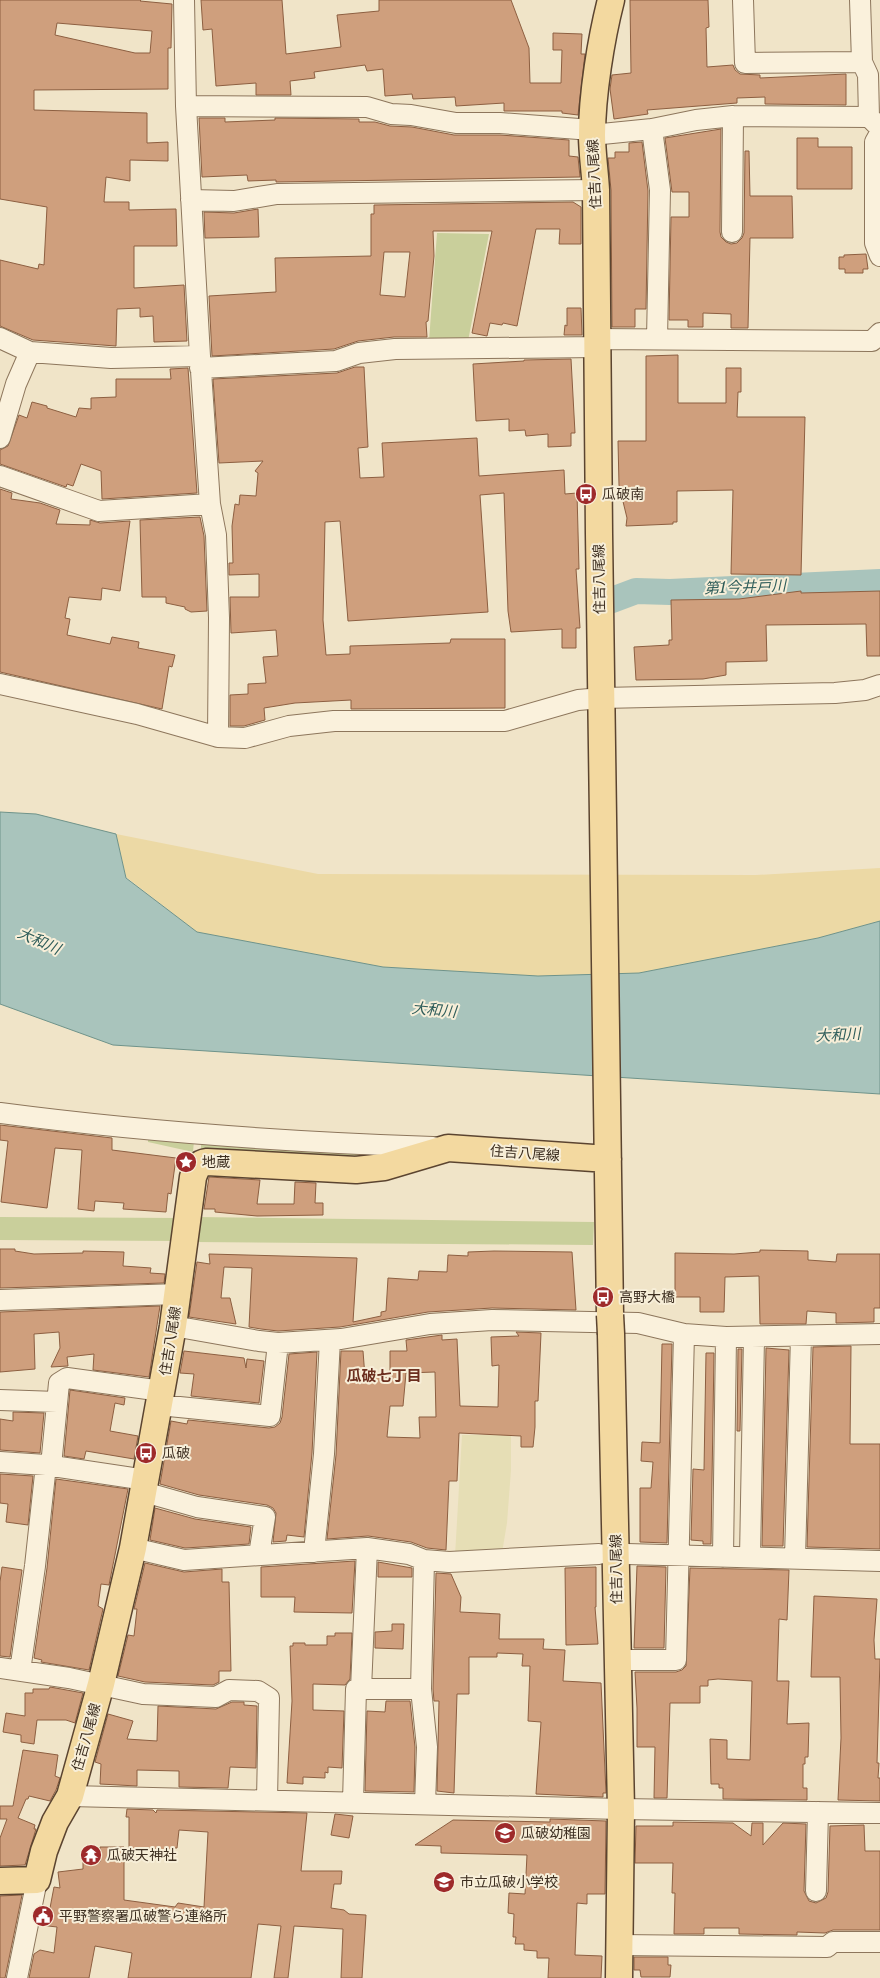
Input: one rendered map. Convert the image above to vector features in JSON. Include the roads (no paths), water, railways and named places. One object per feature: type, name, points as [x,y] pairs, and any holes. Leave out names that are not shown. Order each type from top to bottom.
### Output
[{"type":"main road","name":"住吉八尾線","points":[[611,0],[601,53],[592,133],[596,190],[598,534],[608,1206],[618,1660],[620,1809],[619,1978]]},
{"type":"main road","name":"住吉八尾線","points":[[37,1880],[44,1852],[55,1822],[70,1796],[101,1684],[132,1548],[174,1326],[193,1177],[196,1168],[201,1163],[207,1162],[356,1170],[384,1167],[448,1148],[608,1155]]},
{"type":"main road","points":[[0,1881],[37,1880]]},
{"type":"street","points":[[184,0],[186,106],[200,362],[210,504],[216,534],[219,618],[218,737]]},
{"type":"street","points":[[743,0],[745,63],[862,62]]},
{"type":"street","points":[[860,0],[862,62],[868,75],[876,126],[875,242],[880,256]]},
{"type":"street","points":[[186,106],[367,107],[391,114],[411,115],[456,123],[500,123],[592,133],[652,129],[696,120],[733,116],[876,126]]},
{"type":"street","points":[[732,232],[733,116]]},
{"type":"street","points":[[652,129],[660,190],[657,339]]},
{"type":"street","points":[[191,200],[234,201],[277,194],[596,190]]},
{"type":"street","points":[[0,338],[30,352],[200,362],[336,361],[359,353],[394,349],[598,343],[657,339],[872,340],[880,333]]},
{"type":"street","points":[[0,438],[16,384],[30,352]]},
{"type":"street","points":[[0,476],[99,511],[210,504]]},
{"type":"street","points":[[0,684],[137,714],[218,737],[245,738],[290,726],[334,721],[505,721],[578,700],[602,704],[835,693],[865,690],[880,685]]},
{"type":"street","points":[[0,1113],[97,1126],[198,1135],[448,1148]]},
{"type":"street","points":[[0,1300],[178,1294]]},
{"type":"street","points":[[174,1326],[278,1343],[330,1340],[430,1324],[492,1320],[638,1323],[684,1334],[726,1337],[880,1334]]},
{"type":"street","points":[[618,1660],[676,1660],[684,1334]]},
{"type":"street","points":[[795,1558],[801,1336]]},
{"type":"street","points":[[723,1557],[726,1337]]},
{"type":"street","points":[[750,1557],[754,1337]]},
{"type":"street","points":[[314,1552],[325,1437],[330,1340]]},
{"type":"street","points":[[20,1671],[59,1383],[67,1378],[161,1398],[270,1416],[278,1343]]},
{"type":"street","points":[[0,1400],[57,1402]]},
{"type":"street","points":[[0,1462],[48,1466],[145,1486],[197,1506],[265,1517],[258,1555]]},
{"type":"street","points":[[132,1548],[184,1560],[367,1548],[409,1554],[424,1560],[449,1562],[599,1554]]},
{"type":"street","points":[[361,1689],[367,1548]]},
{"type":"street","points":[[628,1554],[880,1561]]},
{"type":"street","points":[[424,1560],[421,1690],[426,1747],[425,1804]]},
{"type":"street","points":[[0,1668],[101,1684],[143,1694],[216,1697],[229,1690],[258,1691],[269,1698],[267,1800]]},
{"type":"street","points":[[353,1802],[356,1689],[421,1690]]},
{"type":"street","points":[[70,1796],[880,1813]]},
{"type":"street","points":[[816,1891],[818,1812]]},
{"type":"street","points":[[17,1978],[37,1880]]},
{"type":"street","points":[[619,1944],[827,1947],[834,1942],[880,1942]]},
{"type":"water","name":"大和川","points":[[0,812],[36,814],[116,834],[126,878],[197,932],[383,967],[538,976],[639,973],[818,938],[880,921],[880,1094],[113,1045],[0,1004]]},
{"type":"waterway","name":"第1今井戸川","points":[[612,600],[636,591],[670,592],[880,582]]},
{"type":"place","name":"瓜破南","points":[[586,494]]},
{"type":"place","name":"地蔵","points":[[186,1162]]},
{"type":"place","name":"高野大橋","points":[[603,1297]]},
{"type":"place","name":"瓜破","points":[[146,1453]]},
{"type":"place","name":"瓜破幼稚園","points":[[505,1833]]},
{"type":"place","name":"瓜破天神社","points":[[91,1855]]},
{"type":"place","name":"市立瓜破小学校","points":[[444,1882]]},
{"type":"place","name":"平野警察署瓜破警ら連絡所","points":[[43,1916]]},
{"type":"district","name":"瓜破七丁目","points":[[384,1376]]}]
